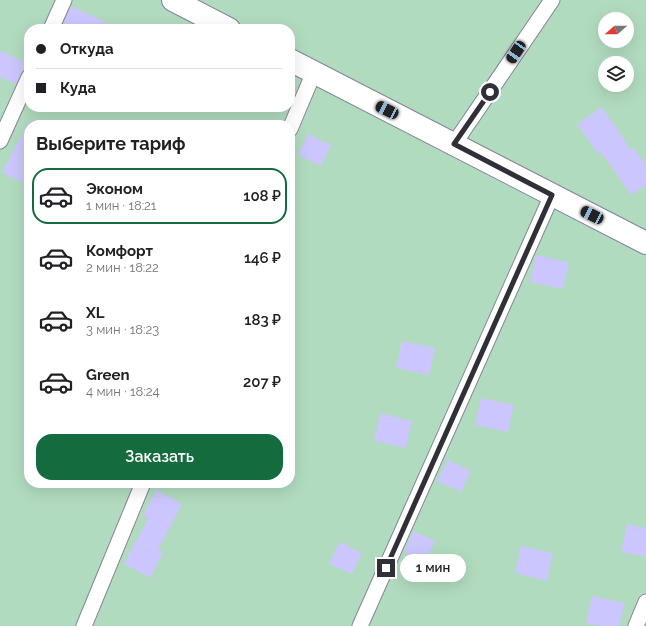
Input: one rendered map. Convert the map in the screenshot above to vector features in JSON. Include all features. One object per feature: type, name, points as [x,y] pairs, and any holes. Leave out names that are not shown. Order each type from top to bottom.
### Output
[{"type":"street","points":[[173,0],[219,24]]},
{"type":"street","points":[[295,62],[646,243]]},
{"type":"lane","points":[[53,24],[64,0]]},
{"type":"lane","points":[[454,144],[552,0]]},
{"type":"lane","points":[[294,120],[314,72]]},
{"type":"lane","points":[[0,141],[24,88]]},
{"type":"lane","points":[[360,626],[552,195]]},
{"type":"lane","points":[[84,626],[141,488]]},
{"type":"lane","points":[[636,626],[646,602]]},
{"type":"green space","points":[[0,0],[646,0],[646,626],[0,626]]},
{"type":"building","points":[[71,6],[109,24],[63,24]]},
{"type":"building","points":[[0,51],[24,62],[24,70],[16,84],[0,77]]},
{"type":"building","points":[[602,107],[631,150],[634,148],[646,165],[646,185],[631,195],[601,152],[598,154],[577,124]]},
{"type":"building","points":[[24,130],[24,183],[2,172]]},
{"type":"building","points":[[308,134],[331,145],[321,166],[298,155]]},
{"type":"building","points":[[536,255],[569,262],[563,289],[530,282]]},
{"type":"building","points":[[402,341],[435,348],[429,375],[396,368]]},
{"type":"building","points":[[481,398],[514,405],[508,432],[475,425]]},
{"type":"building","points":[[380,413],[412,421],[406,448],[374,441]]},
{"type":"building","points":[[448,460],[471,471],[461,492],[437,481]]},
{"type":"building","points":[[156,490],[182,504],[158,550],[163,553],[150,578],[124,564],[148,518],[143,515]]},
{"type":"building","points":[[627,524],[646,528],[646,557],[621,552]]},
{"type":"building","points":[[414,531],[435,541],[425,562],[404,552]]},
{"type":"building","points":[[339,542],[362,553],[352,574],[329,564]]},
{"type":"building","points":[[521,546],[553,553],[547,581],[515,573]]},
{"type":"building","points":[[592,596],[625,603],[619,626],[599,626],[586,623]]},
{"type":"route","points":[[386,568],[552,195],[454,144],[490,92]]}]
